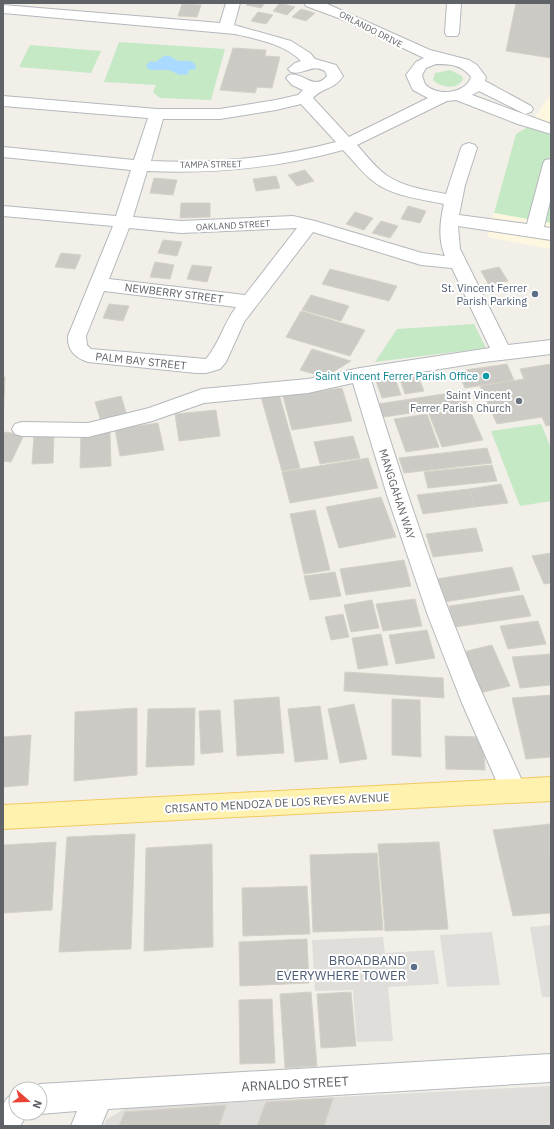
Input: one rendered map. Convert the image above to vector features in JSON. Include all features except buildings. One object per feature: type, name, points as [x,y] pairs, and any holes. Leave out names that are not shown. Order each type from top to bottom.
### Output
[{"type":"main road","name":"CRISANTO MENDOZA DE LOS REYES AVENUE","points":[[3,817],[551,789]]},
{"type":"street","points":[[226,28],[233,3]]},
{"type":"street","name":"ORLANDO DRIVE","points":[[311,3],[336,11],[408,48],[442,60]]},
{"type":"street","points":[[452,33],[454,3]]},
{"type":"street","points":[[3,25],[9,8],[226,28],[251,34],[300,52],[308,59],[310,63]]},
{"type":"street","name":"ORLANDO DRIVE","points":[[408,48],[421,65]]},
{"type":"street","points":[[551,117],[512,104],[478,84],[479,78],[471,67],[452,60],[442,60],[421,65],[414,75],[418,85],[423,90],[451,96],[551,129]]},
{"type":"street","points":[[3,101],[157,114],[220,114],[276,105],[309,92],[332,82],[335,73],[331,68],[324,64],[310,63],[295,73],[302,84],[309,92],[346,143],[379,178],[390,185],[403,190],[452,200]]},
{"type":"street","name":"TAMPA STREET","points":[[3,152],[142,164],[228,166],[273,161],[346,143],[386,126],[409,113],[451,96],[466,93],[478,84]]},
{"type":"street","name":"TAMPA STREET","points":[[409,113],[419,102],[423,90]]},
{"type":"street","name":"PALM BAY STREET","points":[[157,114],[123,222],[100,284],[77,336],[76,344],[80,351],[88,355],[206,366],[213,364],[219,357],[236,320],[248,302],[309,224]]},
{"type":"street","points":[[469,148],[452,200],[449,219],[451,249],[499,346]]},
{"type":"street","points":[[449,219],[491,224],[543,233],[551,164]]},
{"type":"street","name":"OAKLAND STREET","points":[[3,211],[181,227],[293,222],[309,224],[421,259],[458,262]]},
{"type":"street","name":"NEWBERRY STREET","points":[[100,284],[248,302]]},
{"type":"street","points":[[22,429],[88,430],[152,414],[202,396],[308,386],[360,375],[484,355],[551,347]]},
{"type":"street","name":"MANGGAHAN WAY","points":[[360,375],[394,490],[446,634],[469,692],[500,757],[513,790]]},
{"type":"street","name":"ARNALDO STREET","points":[[48,1099],[551,1068]]},
{"type":"street","points":[[86,1126],[99,1096]]},
{"type":"shaded area","points":[[551,94],[551,249],[487,237],[516,134],[528,127]]},
{"type":"shaded area","points":[[551,925],[551,997],[542,997],[530,927]]},
{"type":"shaded area","points":[[492,932],[500,985],[447,987],[440,935]]},
{"type":"shaded area","points":[[383,937],[385,953],[434,950],[439,984],[388,987],[393,1041],[357,1042],[353,990],[315,991],[312,940]]},
{"type":"shaded area","points":[[551,1086],[551,1126],[104,1126],[106,1120],[126,1108]]},
{"type":"green space","points":[[119,42],[225,49],[211,100],[160,98],[153,92],[156,85],[104,82]]},
{"type":"green space","points":[[30,45],[101,51],[91,73],[19,67]]},
{"type":"green space","points":[[450,70],[462,76],[463,79],[461,83],[449,87],[440,85],[433,80],[435,73]]},
{"type":"green space","points":[[528,127],[551,133],[551,223],[494,213],[516,134]]},
{"type":"green space","points":[[474,324],[486,348],[375,362],[397,329]]},
{"type":"green space","points":[[541,424],[551,448],[551,501],[520,506],[491,431]]},
{"type":"water","points":[[164,56],[169,56],[178,61],[192,62],[195,64],[196,69],[189,70],[189,74],[180,75],[169,70],[150,70],[146,66],[150,61],[155,62]]},
{"type":"place","name":"St. Vincent Ferrer Parish Parking","points":[[535,294]]},
{"type":"place","name":"Saint Vincent Ferrer Parish Office","points":[[486,376]]},
{"type":"place","name":"Saint Vincent Ferrer Parish Church","points":[[519,401]]},
{"type":"place","name":"BROADBAND EVERYWHERE TOWER","points":[[414,967]]}]
